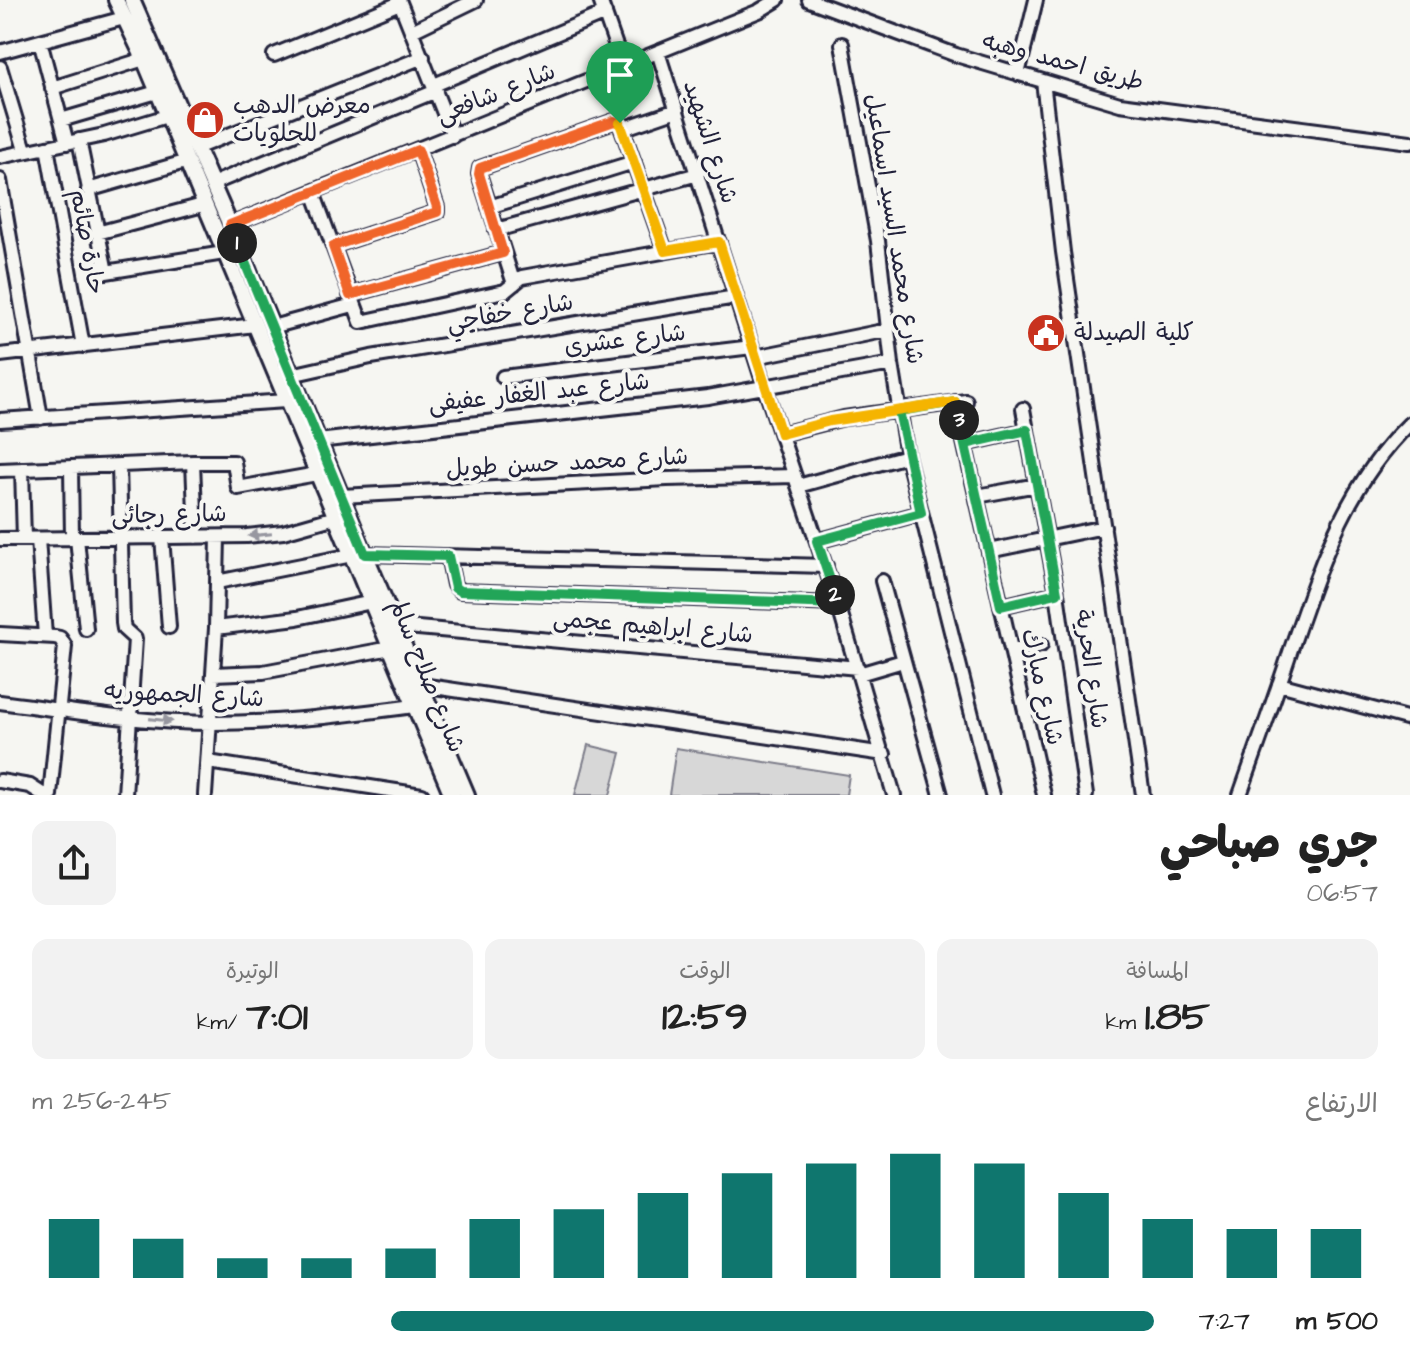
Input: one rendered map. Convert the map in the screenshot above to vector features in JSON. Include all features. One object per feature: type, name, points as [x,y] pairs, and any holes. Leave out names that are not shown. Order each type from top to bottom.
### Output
[{"type":"main road","name":"شارع صلاح سالم","points":[[116,0],[144,59],[317,474],[336,517],[396,626],[465,793]]},
{"type":"main road","name":"شارع صلاح سالم","points":[[132,0],[230,225],[341,496],[372,602],[414,706],[465,793]]},
{"type":"street","points":[[412,31],[476,0]]},
{"type":"street","name":"شارع شافعى","points":[[230,225],[759,11],[777,0]]},
{"type":"street","name":"طريق احمد وهبه","points":[[809,0],[956,55],[1136,107],[1410,142]]},
{"type":"street","points":[[1018,74],[1036,0]]},
{"type":"street","points":[[274,55],[400,1],[453,136]]},
{"type":"street","points":[[212,184],[435,88],[603,6],[623,66]]},
{"type":"street","points":[[0,52],[124,18]]},
{"type":"street","points":[[40,41],[61,120],[73,142],[88,190],[107,272],[224,253]]},
{"type":"street","name":"شارع محمد السيد اسماعيل","points":[[842,44],[878,241],[892,364],[907,456],[992,795]]},
{"type":"street","name":"شارع الشهيد","points":[[658,52],[765,388],[826,566],[894,795]]},
{"type":"street","points":[[196,148],[423,57]]},
{"type":"street","points":[[52,88],[144,59]]},
{"type":"street","points":[[0,67],[25,150]]},
{"type":"street","points":[[1043,81],[1063,252],[1143,795]]},
{"type":"street","points":[[61,120],[157,92]]},
{"type":"street","points":[[622,129],[677,110]]},
{"type":"street","points":[[0,157],[73,142],[167,116]]},
{"type":"street","points":[[514,284],[479,174],[483,166],[614,121],[620,123],[665,251]]},
{"type":"street","name":"حارة صائم","points":[[47,147],[83,346]]},
{"type":"street","points":[[333,246],[437,212],[418,150]]},
{"type":"street","points":[[88,190],[185,162]]},
{"type":"street","points":[[489,207],[634,162]]},
{"type":"street","points":[[496,230],[698,174]]},
{"type":"street","points":[[0,180],[41,418]]},
{"type":"street","points":[[313,192],[359,320],[505,291],[522,277],[719,242]]},
{"type":"street","points":[[97,233],[203,205]]},
{"type":"street","points":[[272,327],[503,253]]},
{"type":"street","name":"شارع خفاجي","points":[[291,375],[371,357],[736,297]]},
{"type":"street","points":[[0,355],[255,325]]},
{"type":"street","name":"شارع عشرى","points":[[503,377],[754,352],[888,330]]},
{"type":"street","name":"شارع عبد الغفار عفيفى","points":[[318,441],[708,397],[892,364]]},
{"type":"street","points":[[0,420],[286,401]]},
{"type":"street","name":"شارع مبارك","points":[[899,411],[961,401],[965,444],[1012,651],[1040,794]]},
{"type":"street","name":"شارع الحرية","points":[[1023,409],[1057,593],[1086,795]]},
{"type":"street","points":[[781,434],[830,421],[899,411]]},
{"type":"street","points":[[1240,795],[1319,567],[1339,520],[1380,455],[1410,423]]},
{"type":"street","points":[[965,444],[1027,430]]},
{"type":"street","name":"شارع محمد حسن طويل","points":[[341,496],[667,479],[797,481],[907,456]]},
{"type":"street","points":[[193,462],[196,537]]},
{"type":"street","points":[[0,470],[234,462],[236,485],[240,488],[317,474]]},
{"type":"street","points":[[119,465],[123,623],[135,639],[125,795]]},
{"type":"street","points":[[71,467],[74,538],[86,629]]},
{"type":"street","points":[[22,469],[24,539]]},
{"type":"street","points":[[977,496],[1037,485]]},
{"type":"street","points":[[817,541],[921,513]]},
{"type":"street","name":"شارع رجائى","points":[[0,539],[271,534],[336,517]]},
{"type":"street","points":[[989,551],[1104,527]]},
{"type":"street","points":[[162,537],[169,627]]},
{"type":"street","points":[[205,795],[216,628],[218,537]]},
{"type":"street","points":[[38,539],[45,636]]},
{"type":"street","points":[[217,582],[358,554],[826,566]]},
{"type":"street","points":[[448,556],[455,588],[460,591],[838,604]]},
{"type":"street","points":[[882,581],[941,795]]},
{"type":"street","points":[[1001,606],[1057,593]]},
{"type":"street","points":[[216,628],[297,618],[372,602]]},
{"type":"street","name":"شارع ابراهيم عجمى","points":[[396,626],[858,671]]},
{"type":"street","points":[[0,634],[60,638],[65,646],[47,795],[30,786],[0,781]]},
{"type":"street","points":[[1012,651],[1041,645]]},
{"type":"street","points":[[213,674],[263,672],[391,648]]},
{"type":"street","points":[[858,671],[903,661]]},
{"type":"street","points":[[1279,684],[1410,719]]},
{"type":"street","points":[[421,685],[884,754]]},
{"type":"street","name":"شارع الجمهوريه","points":[[0,702],[210,723],[274,722],[414,706]]},
{"type":"street","points":[[208,762],[422,795]]},
{"type":"shaded area","points":[[588,745],[621,753],[610,795],[575,795]]},
{"type":"shaded area","points":[[676,748],[849,775],[846,795],[669,795]]},
{"type":"place","name":"معرض الدهب للحلويات","points":[[205,120]]},
{"type":"place","name":"كلية الصيدلة","points":[[1046,333]]},
{"type":"route","points":[[620,123],[617,120],[480,168],[479,174],[503,253],[350,295],[333,246],[437,212],[418,150],[230,225],[365,554],[448,556],[455,588],[460,591],[838,604],[817,541],[921,513],[899,411],[955,402],[1001,606],[1057,593],[1027,430],[965,444],[955,402],[857,416],[781,434],[719,242],[665,251],[620,123]]}]
